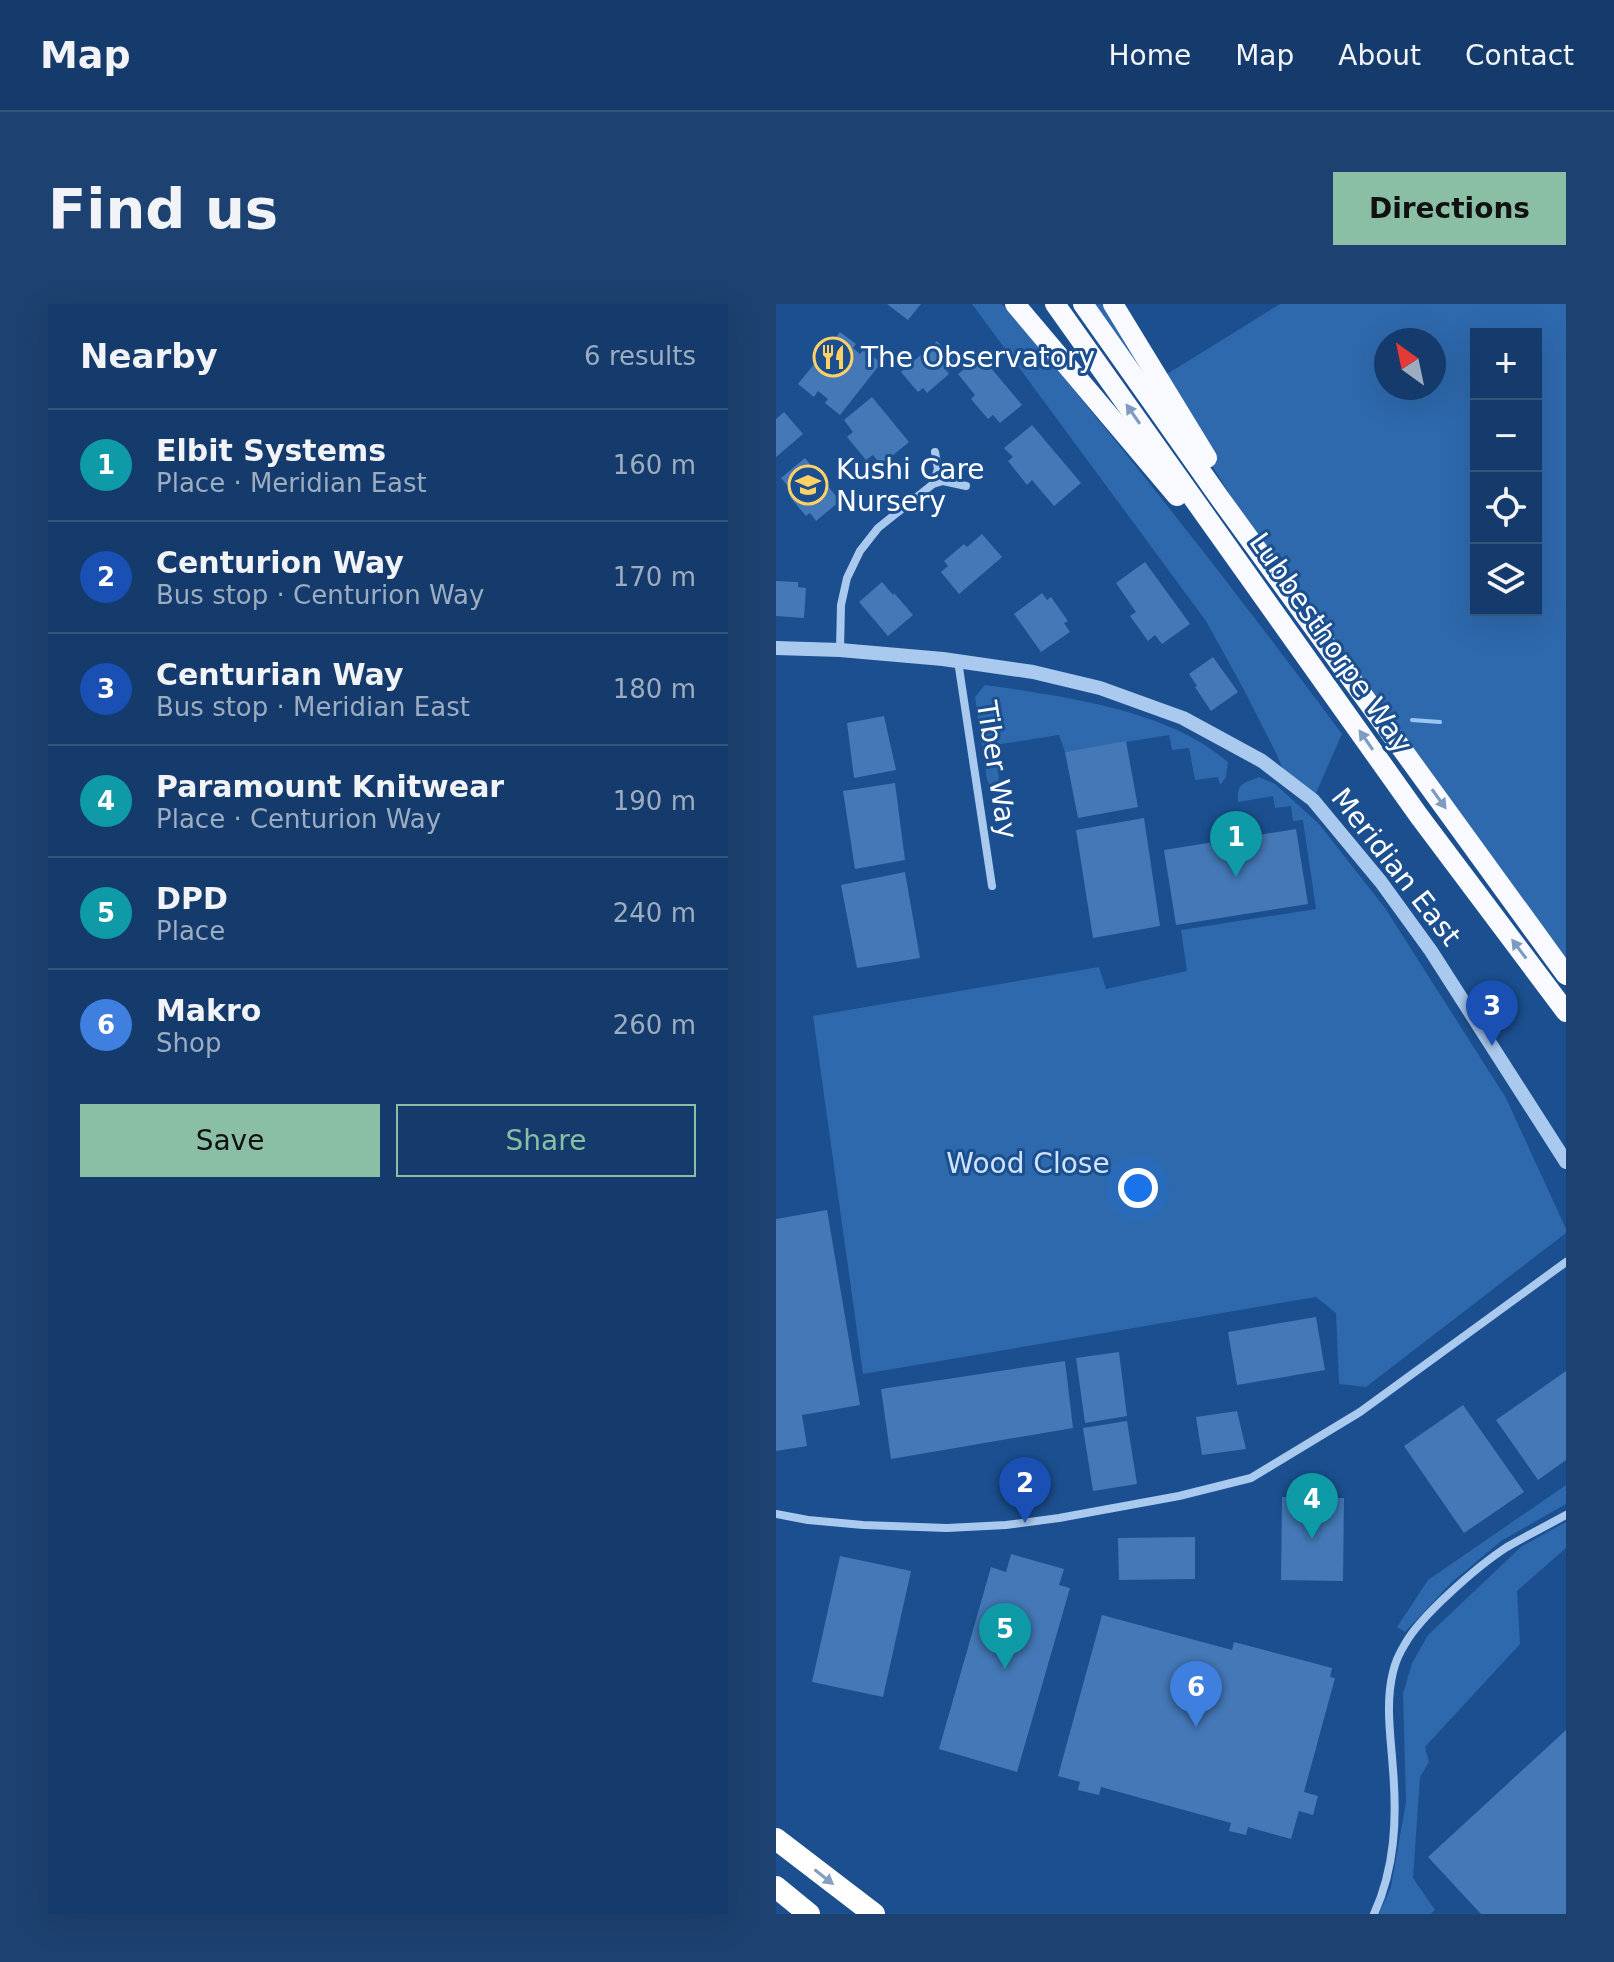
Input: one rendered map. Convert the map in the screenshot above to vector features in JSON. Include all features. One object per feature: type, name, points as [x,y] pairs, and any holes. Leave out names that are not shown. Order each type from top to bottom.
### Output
[{"type":"highway","points":[[1015,304],[1285,625]]},
{"type":"highway","name":"Lubbesthorpe Way","points":[[1055,304],[1419,816],[1566,1012]]},
{"type":"highway","name":"Lubbesthorpe Way","points":[[1083,304],[1566,975]]},
{"type":"highway","points":[[1113,304],[1300,607]]},
{"type":"highway","points":[[776,1839],[867,1910]]},
{"type":"highway","points":[[776,1887],[809,1914]]},
{"type":"street","points":[[933,484],[938,469],[935,452]]},
{"type":"street","points":[[840,650],[841,605],[847,578],[860,551],[878,528],[933,484],[943,481],[966,486]]},
{"type":"street","name":"Meridian East","points":[[776,648],[840,650],[958,661],[1033,672],[1100,688],[1183,718],[1262,761],[1313,800],[1381,882],[1431,951],[1566,1162]]},
{"type":"street","name":"Tiber Way","points":[[958,661],[992,886]]},
{"type":"street","points":[[776,1514],[878,1526],[947,1528],[1006,1525],[1163,1499],[1251,1478],[1360,1412],[1566,1262]]},
{"type":"street","points":[[1374,1914],[1383,1896],[1393,1853],[1395,1802],[1389,1705],[1393,1672],[1404,1645],[1456,1588],[1505,1548],[1566,1515]]},
{"type":"green space","points":[[972,304],[1002,304],[1175,516],[1342,734],[1313,800],[1288,781],[1206,621]]},
{"type":"green space","points":[[1083,304],[1113,304],[1159,379],[1280,304],[1566,304],[1566,975],[1300,607],[1173,403],[1152,400]]},
{"type":"green space","points":[[985,685],[1094,704],[1149,719],[1198,741],[1228,762],[1226,777],[1220,785],[1218,777],[1195,780],[1189,748],[1172,750],[1169,735],[1065,752],[1059,735],[995,745],[1000,787],[992,789],[987,780],[975,697]]},
{"type":"green space","name":"Wood Close","points":[[1259,777],[1275,784],[1319,824],[1385,908],[1506,1098],[1566,1233],[1366,1387],[1339,1384],[1336,1313],[1316,1297],[863,1374],[813,1016],[1099,967],[1106,989],[1187,971],[1181,930],[1316,909],[1303,820],[1293,821],[1291,806],[1275,808],[1273,796],[1238,802],[1240,787]]},
{"type":"green space","points":[[1566,1485],[1566,1504],[1501,1541],[1451,1583],[1405,1632],[1397,1627],[1428,1580]]},
{"type":"green space","points":[[1566,1522],[1566,1548],[1517,1591],[1520,1644],[1425,1747],[1429,1762],[1420,1777],[1413,1878],[1435,1910],[1431,1914],[1379,1914],[1391,1887],[1406,1802],[1403,1694],[1412,1663],[1428,1635],[1522,1546]]},
{"type":"building","points":[[887,304],[921,304],[908,320]]},
{"type":"building","points":[[840,332],[856,344],[853,348],[860,354],[864,349],[881,363],[840,415],[825,403],[828,399],[818,391],[814,397],[798,384]]},
{"type":"building","points":[[937,341],[955,362],[946,370],[949,374],[927,393],[923,388],[918,392],[901,372]]},
{"type":"building","points":[[981,356],[1022,405],[1000,423],[993,415],[988,419],[971,399],[975,395],[958,374]]},
{"type":"building","points":[[872,397],[909,442],[881,465],[873,455],[866,460],[847,437],[853,432],[844,420]]},
{"type":"building","points":[[784,412],[803,434],[776,457],[776,419]]},
{"type":"building","points":[[1032,425],[1081,483],[1054,506],[1032,480],[1027,485],[1008,461],[1013,457],[1004,448]]},
{"type":"building","name":"Kushi Care Nursery","points":[[805,458],[840,501],[816,521],[810,513],[806,516],[790,497],[794,493],[781,478]]},
{"type":"building","points":[[982,534],[1002,557],[959,594],[941,572],[948,566],[944,561]]},
{"type":"building","points":[[1145,562],[1190,624],[1162,644],[1155,635],[1148,641],[1130,616],[1136,612],[1116,583]]},
{"type":"building","points":[[776,581],[798,582],[798,587],[806,588],[804,618],[776,616]]},
{"type":"building","points":[[882,582],[913,615],[888,636],[859,602]]},
{"type":"building","points":[[1042,593],[1047,600],[1051,597],[1068,621],[1064,623],[1070,632],[1041,652],[1014,614]]},
{"type":"building","points":[[1213,657],[1238,692],[1211,711],[1189,674]]},
{"type":"building","points":[[884,716],[896,770],[854,778],[847,723]]},
{"type":"building","points":[[1126,741],[1138,807],[1078,818],[1065,752]]},
{"type":"building","points":[[895,783],[905,860],[855,869],[843,791]]},
{"type":"building","points":[[1144,818],[1160,926],[1093,938],[1076,830]]},
{"type":"building","points":[[1296,829],[1308,904],[1176,925],[1164,850]]},
{"type":"building","points":[[905,872],[920,958],[857,968],[841,885]]},
{"type":"building","points":[[827,1210],[860,1405],[802,1415],[807,1446],[776,1451],[776,1219]]},
{"type":"building","points":[[1316,1317],[1325,1370],[1237,1385],[1228,1332]]},
{"type":"building","points":[[1119,1352],[1127,1416],[1085,1423],[1076,1358]]},
{"type":"building","points":[[1065,1361],[1073,1428],[891,1459],[881,1389]]},
{"type":"building","points":[[1566,1371],[1566,1460],[1538,1480],[1496,1420]]},
{"type":"building","points":[[1463,1405],[1524,1492],[1464,1533],[1404,1446]]},
{"type":"building","points":[[1237,1411],[1246,1449],[1202,1455],[1196,1417]]},
{"type":"building","points":[[1127,1421],[1137,1484],[1093,1491],[1083,1428]]},
{"type":"building","points":[[1282,1497],[1344,1498],[1343,1581],[1281,1580]]},
{"type":"building","points":[[1195,1537],[1195,1579],[1119,1580],[1118,1538]]},
{"type":"building","points":[[1011,1554],[1064,1569],[1059,1585],[1070,1588],[1017,1772],[939,1749],[991,1567],[1006,1572]]},
{"type":"building","points":[[840,1556],[911,1571],[883,1697],[812,1682]]},
{"type":"building","points":[[1102,1615],[1232,1650],[1234,1642],[1332,1668],[1330,1677],[1335,1678],[1304,1792],[1318,1796],[1313,1815],[1299,1811],[1291,1839],[1248,1827],[1246,1835],[1229,1831],[1231,1823],[1101,1787],[1099,1795],[1078,1790],[1080,1782],[1058,1776]]},
{"type":"building","points":[[1566,1730],[1566,1914],[1481,1914],[1428,1857]]},
{"type":"waterway","points":[[1412,720],[1440,722]]},
{"type":"place","name":"The Observatory","points":[[833,357]]},
{"type":"place","name":"Kushi Care Nursery","points":[[808,485]]},
{"type":"place","name":"Elbit Systems","points":[[1236,877]]},
{"type":"place","name":"Centurian Way","points":[[1492,1046]]},
{"type":"place","name":"Centurion Way","points":[[1025,1523]]},
{"type":"place","name":"Paramount Knitwear","points":[[1312,1539]]},
{"type":"place","name":"DPD","points":[[1005,1669]]},
{"type":"place","name":"Makro","points":[[1196,1727]]}]
